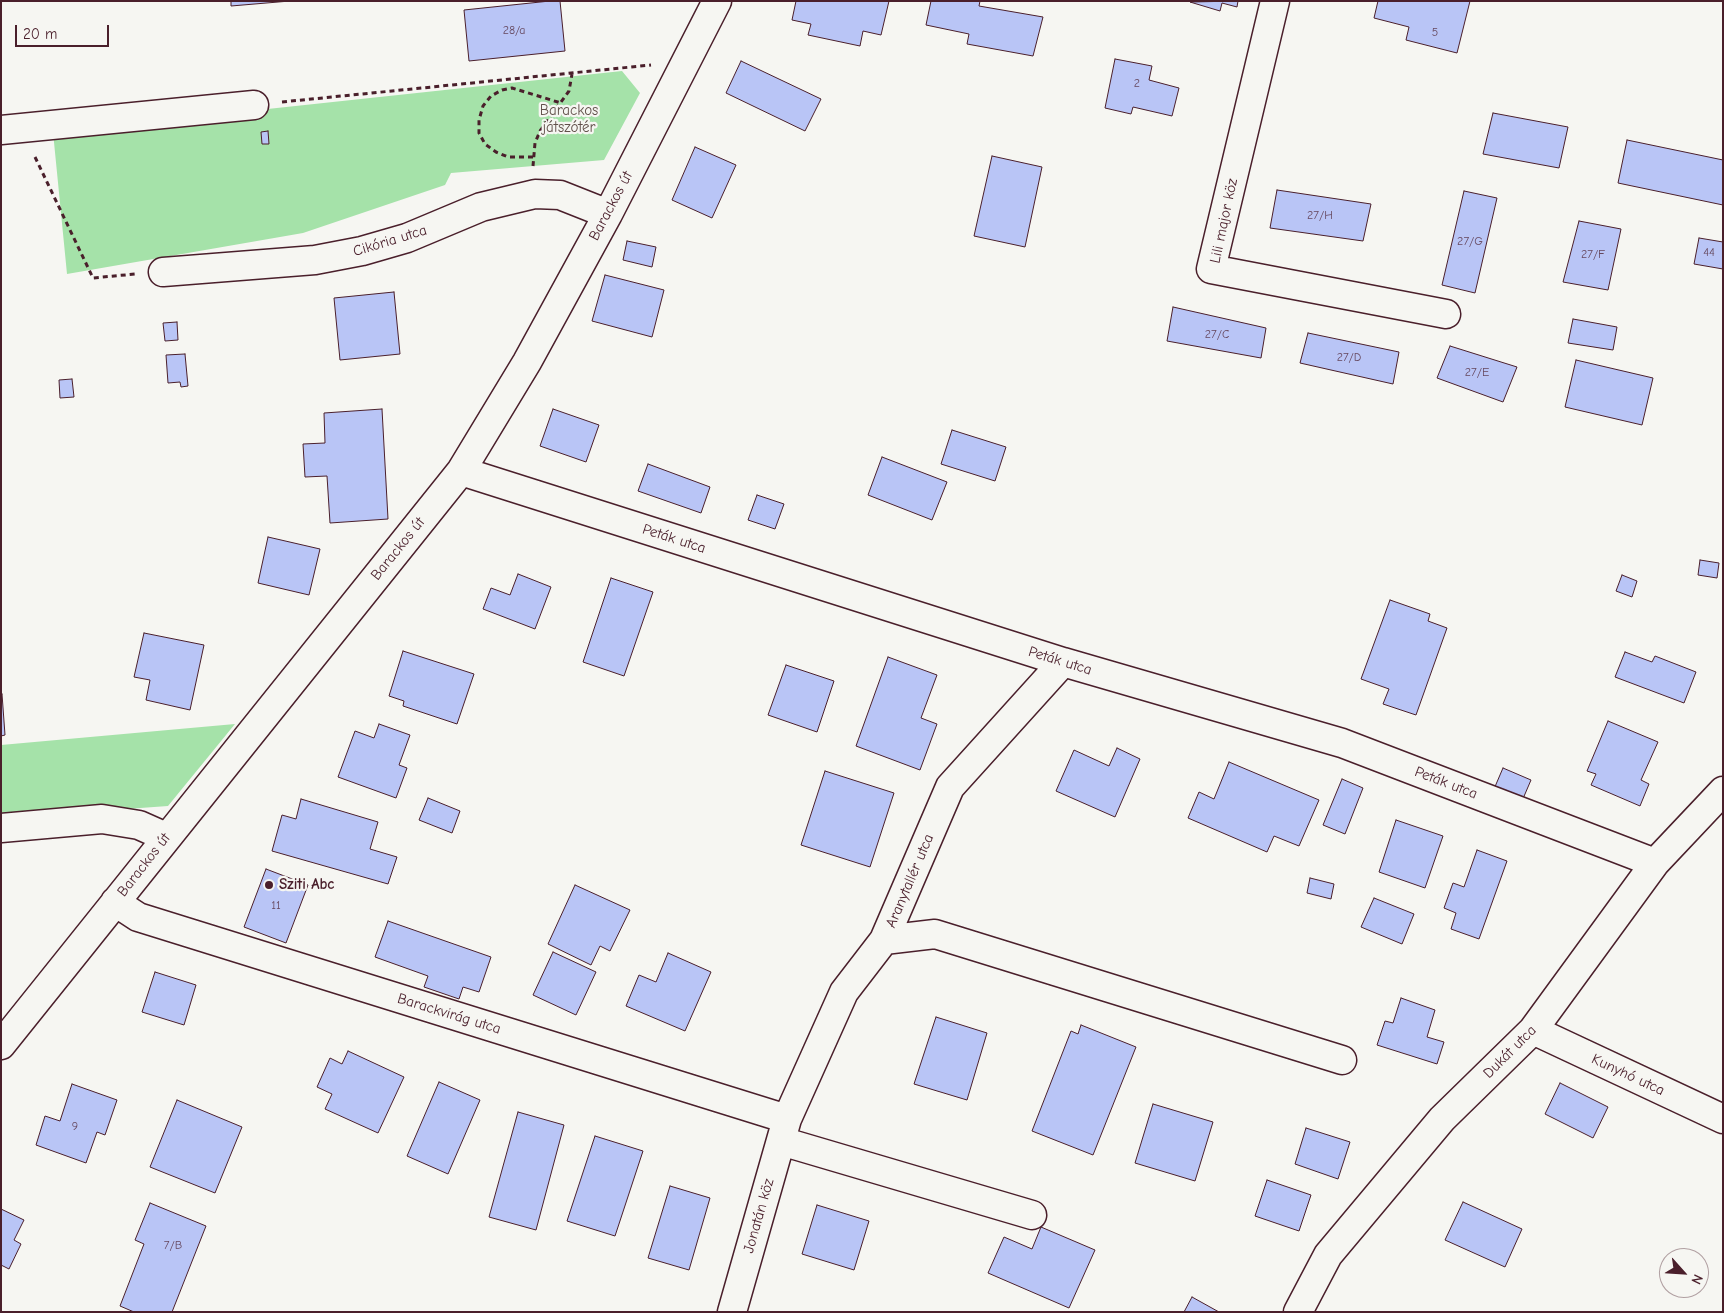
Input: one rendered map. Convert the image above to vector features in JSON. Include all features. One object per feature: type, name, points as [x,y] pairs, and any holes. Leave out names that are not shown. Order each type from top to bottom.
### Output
[{"type":"street","name":"Barackos út","points":[[1,1045],[166,836],[461,471],[527,362],[608,214],[688,61],[717,1]]},
{"type":"street","name":"Lili major köz","points":[[1275,1],[1211,269],[1446,314]]},
{"type":"street","points":[[11,129],[254,105]]},
{"type":"street","name":"Cikória utca","points":[[163,272],[315,260],[362,251],[407,238],[480,207],[535,194],[560,195],[608,214]]},
{"type":"street","name":"Peták utca","points":[[461,471],[1063,662],[1342,743],[1655,863]]},
{"type":"street","name":"Aranytallér utca","points":[[784,1130],[844,992],[884,940],[950,787],[1063,662]]},
{"type":"street","name":"Dukát utca","points":[[1298,1312],[1328,1255],[1442,1118],[1533,1030],[1655,863],[1723,791]]},
{"type":"street","points":[[1,828],[102,819],[139,825],[166,836]]},
{"type":"street","name":"Barackvirág utca","points":[[115,902],[138,917],[784,1130],[1032,1215]]},
{"type":"street","points":[[884,940],[935,934],[1342,1060]]},
{"type":"street","name":"Kunyhó utca","points":[[1533,1030],[1723,1119]]},
{"type":"street","name":"Jonatán köz","points":[[732,1312],[784,1130]]},
{"type":"path","points":[[254,105],[688,61]]},
{"type":"path","points":[[534,166],[533,157],[540,131],[570,91],[572,74]]},
{"type":"path","points":[[533,157],[508,157],[496,152],[485,144],[479,133],[479,120],[483,106],[491,96],[502,90],[512,88],[561,103]]},
{"type":"path","points":[[11,129],[93,278],[163,272]]},
{"type":"green space","name":"Barackos játszótér","points":[[622,71],[640,93],[604,160],[451,173],[445,185],[303,233],[67,274],[53,132]]},
{"type":"green space","points":[[235,724],[168,806],[1,818],[1,745]]},
{"type":"building","points":[[231,1],[290,1],[231,6]]},
{"type":"building","points":[[560,1],[565,51],[469,61],[464,10]]},
{"type":"building","points":[[796,1],[889,1],[881,35],[863,31],[860,46],[808,35],[811,24],[792,20]]},
{"type":"building","points":[[931,1],[980,1],[979,6],[1043,17],[1033,56],[967,44],[969,34],[926,25]]},
{"type":"building","points":[[1238,1],[1237,7],[1222,3],[1220,11],[1190,2]]},
{"type":"building","points":[[1378,1],[1470,1],[1457,53],[1406,40],[1409,27],[1374,18]]},
{"type":"building","points":[[1115,59],[1152,66],[1149,80],[1179,88],[1172,116],[1133,107],[1131,114],[1105,108]]},
{"type":"building","points":[[741,61],[821,99],[805,131],[726,93]]},
{"type":"building","points":[[1493,113],[1568,127],[1559,168],[1483,154]]},
{"type":"building","points":[[268,131],[269,144],[262,144],[261,132]]},
{"type":"building","points":[[1627,140],[1723,160],[1723,205],[1618,183]]},
{"type":"building","points":[[695,147],[736,165],[712,218],[672,200]]},
{"type":"building","points":[[992,156],[1042,167],[1025,247],[974,236]]},
{"type":"building","points":[[1277,190],[1371,204],[1363,241],[1270,228]]},
{"type":"building","points":[[1464,191],[1497,198],[1475,293],[1442,285]]},
{"type":"building","points":[[1579,221],[1621,229],[1608,290],[1563,282]]},
{"type":"building","points":[[1699,238],[1723,242],[1723,269],[1694,264]]},
{"type":"building","points":[[627,241],[656,247],[652,267],[623,260]]},
{"type":"building","points":[[605,275],[664,290],[652,337],[592,321]]},
{"type":"building","points":[[394,292],[400,354],[340,360],[334,298]]},
{"type":"building","points":[[1173,307],[1266,328],[1261,358],[1167,341]]},
{"type":"building","points":[[1573,319],[1617,327],[1613,350],[1568,343]]},
{"type":"building","points":[[177,322],[178,340],[165,341],[163,323]]},
{"type":"building","points":[[1308,333],[1399,352],[1393,384],[1300,363]]},
{"type":"building","points":[[1450,346],[1517,367],[1503,402],[1437,378]]},
{"type":"building","points":[[185,354],[188,386],[181,387],[180,382],[168,383],[166,355]]},
{"type":"building","points":[[1576,360],[1653,378],[1642,425],[1565,407]]},
{"type":"building","points":[[72,379],[74,397],[60,398],[59,380]]},
{"type":"building","points":[[382,409],[388,519],[330,523],[327,476],[305,477],[303,444],[325,443],[324,413]]},
{"type":"building","points":[[553,409],[599,425],[586,462],[540,446]]},
{"type":"building","points":[[952,430],[1006,447],[995,481],[941,464]]},
{"type":"building","points":[[882,457],[947,482],[932,520],[868,495]]},
{"type":"building","points":[[648,464],[710,487],[701,513],[638,491]]},
{"type":"building","points":[[757,495],[784,504],[775,529],[748,520]]},
{"type":"building","points":[[268,537],[320,549],[309,595],[258,583]]},
{"type":"building","points":[[1700,560],[1719,563],[1717,578],[1698,575]]},
{"type":"building","points":[[518,574],[551,587],[535,629],[483,609],[491,588],[510,595]]},
{"type":"building","points":[[1622,575],[1637,581],[1632,597],[1616,591]]},
{"type":"building","points":[[611,578],[653,592],[624,676],[583,662]]},
{"type":"building","points":[[1390,600],[1430,614],[1428,621],[1447,628],[1416,715],[1383,704],[1389,689],[1361,679]]},
{"type":"building","points":[[144,633],[204,645],[190,710],[146,700],[150,680],[134,677]]},
{"type":"building","points":[[403,651],[474,674],[457,724],[403,706],[404,701],[389,696]]},
{"type":"building","points":[[1625,652],[1652,662],[1655,656],[1696,672],[1684,703],[1615,677]]},
{"type":"building","points":[[888,657],[937,675],[921,718],[937,724],[920,770],[856,746]]},
{"type":"building","points":[[786,665],[834,681],[817,732],[768,715]]},
{"type":"building","points":[[1,694],[5,735],[1,736]]},
{"type":"building","points":[[1608,721],[1658,742],[1641,780],[1649,784],[1640,806],[1591,785],[1596,774],[1587,771]]},
{"type":"building","points":[[379,724],[410,735],[399,765],[407,768],[396,798],[338,777],[355,731],[374,738]]},
{"type":"building","points":[[1117,748],[1140,759],[1115,817],[1056,791],[1074,750],[1109,766]]},
{"type":"building","points":[[1229,762],[1319,800],[1299,846],[1274,836],[1267,852],[1188,818],[1199,792],[1214,799]]},
{"type":"building","points":[[1503,768],[1531,780],[1522,801],[1494,789]]},
{"type":"building","points":[[825,771],[894,793],[870,867],[801,845]]},
{"type":"building","points":[[1342,779],[1363,788],[1345,834],[1323,825]]},
{"type":"building","points":[[428,798],[460,811],[452,833],[419,820]]},
{"type":"building","points":[[301,799],[378,822],[370,849],[397,857],[388,884],[272,851],[282,815],[296,819]]},
{"type":"building","points":[[1396,820],[1443,836],[1425,888],[1379,872]]},
{"type":"building","points":[[1477,850],[1507,861],[1479,939],[1451,929],[1456,913],[1444,908],[1453,883],[1464,887]]},
{"type":"building","points":[[266,869],[308,885],[286,943],[244,927]]},
{"type":"building","points":[[1310,878],[1334,884],[1331,899],[1307,893]]},
{"type":"building","points":[[575,885],[630,910],[610,951],[600,946],[591,965],[548,944]]},
{"type":"building","points":[[1374,898],[1414,914],[1402,944],[1361,927]]},
{"type":"building","points":[[388,921],[491,957],[479,992],[463,987],[459,999],[424,987],[428,976],[375,957]]},
{"type":"building","points":[[553,952],[596,972],[576,1015],[533,995]]},
{"type":"building","points":[[668,953],[711,972],[685,1031],[626,1006],[639,975],[656,982]]},
{"type":"building","points":[[155,972],[196,985],[184,1025],[142,1012]]},
{"type":"building","points":[[1401,998],[1435,1010],[1427,1037],[1444,1042],[1437,1064],[1377,1045],[1385,1021],[1393,1023]]},
{"type":"building","points":[[936,1017],[987,1033],[967,1100],[914,1084]]},
{"type":"building","points":[[1081,1025],[1136,1047],[1093,1155],[1032,1131],[1071,1031],[1078,1034]]},
{"type":"building","points":[[348,1051],[404,1077],[378,1133],[325,1109],[332,1094],[317,1087],[330,1058],[342,1064]]},
{"type":"building","points":[[439,1082],[480,1100],[448,1174],[407,1156]]},
{"type":"building","points":[[1560,1083],[1608,1107],[1593,1138],[1545,1114]]},
{"type":"building","points":[[72,1084],[117,1100],[105,1135],[97,1132],[86,1163],[36,1145],[45,1116],[60,1121]]},
{"type":"building","points":[[177,1100],[242,1127],[215,1193],[150,1167]]},
{"type":"building","points":[[1153,1104],[1213,1122],[1195,1181],[1135,1163]]},
{"type":"building","points":[[518,1112],[564,1125],[536,1230],[489,1217]]},
{"type":"building","points":[[1306,1128],[1350,1142],[1338,1179],[1295,1164]]},
{"type":"building","points":[[595,1136],[643,1151],[615,1236],[567,1221]]},
{"type":"building","points":[[1267,1180],[1311,1195],[1299,1231],[1255,1216]]},
{"type":"building","points":[[670,1186],[710,1198],[689,1270],[648,1258]]},
{"type":"building","points":[[1463,1202],[1522,1229],[1505,1267],[1445,1240]]},
{"type":"building","points":[[150,1203],[206,1226],[172,1312],[134,1312],[120,1306],[144,1244],[135,1240]]},
{"type":"building","points":[[817,1205],[869,1221],[854,1270],[802,1254]]},
{"type":"building","points":[[1,1209],[24,1220],[14,1240],[21,1244],[9,1269],[1,1265]]},
{"type":"building","points":[[1041,1227],[1095,1250],[1069,1308],[988,1273],[1004,1237],[1032,1249]]},
{"type":"building","points":[[1192,1297],[1219,1312],[1184,1312]]},
{"type":"place","name":"Sziti Abc","points":[[269,885]]}]
